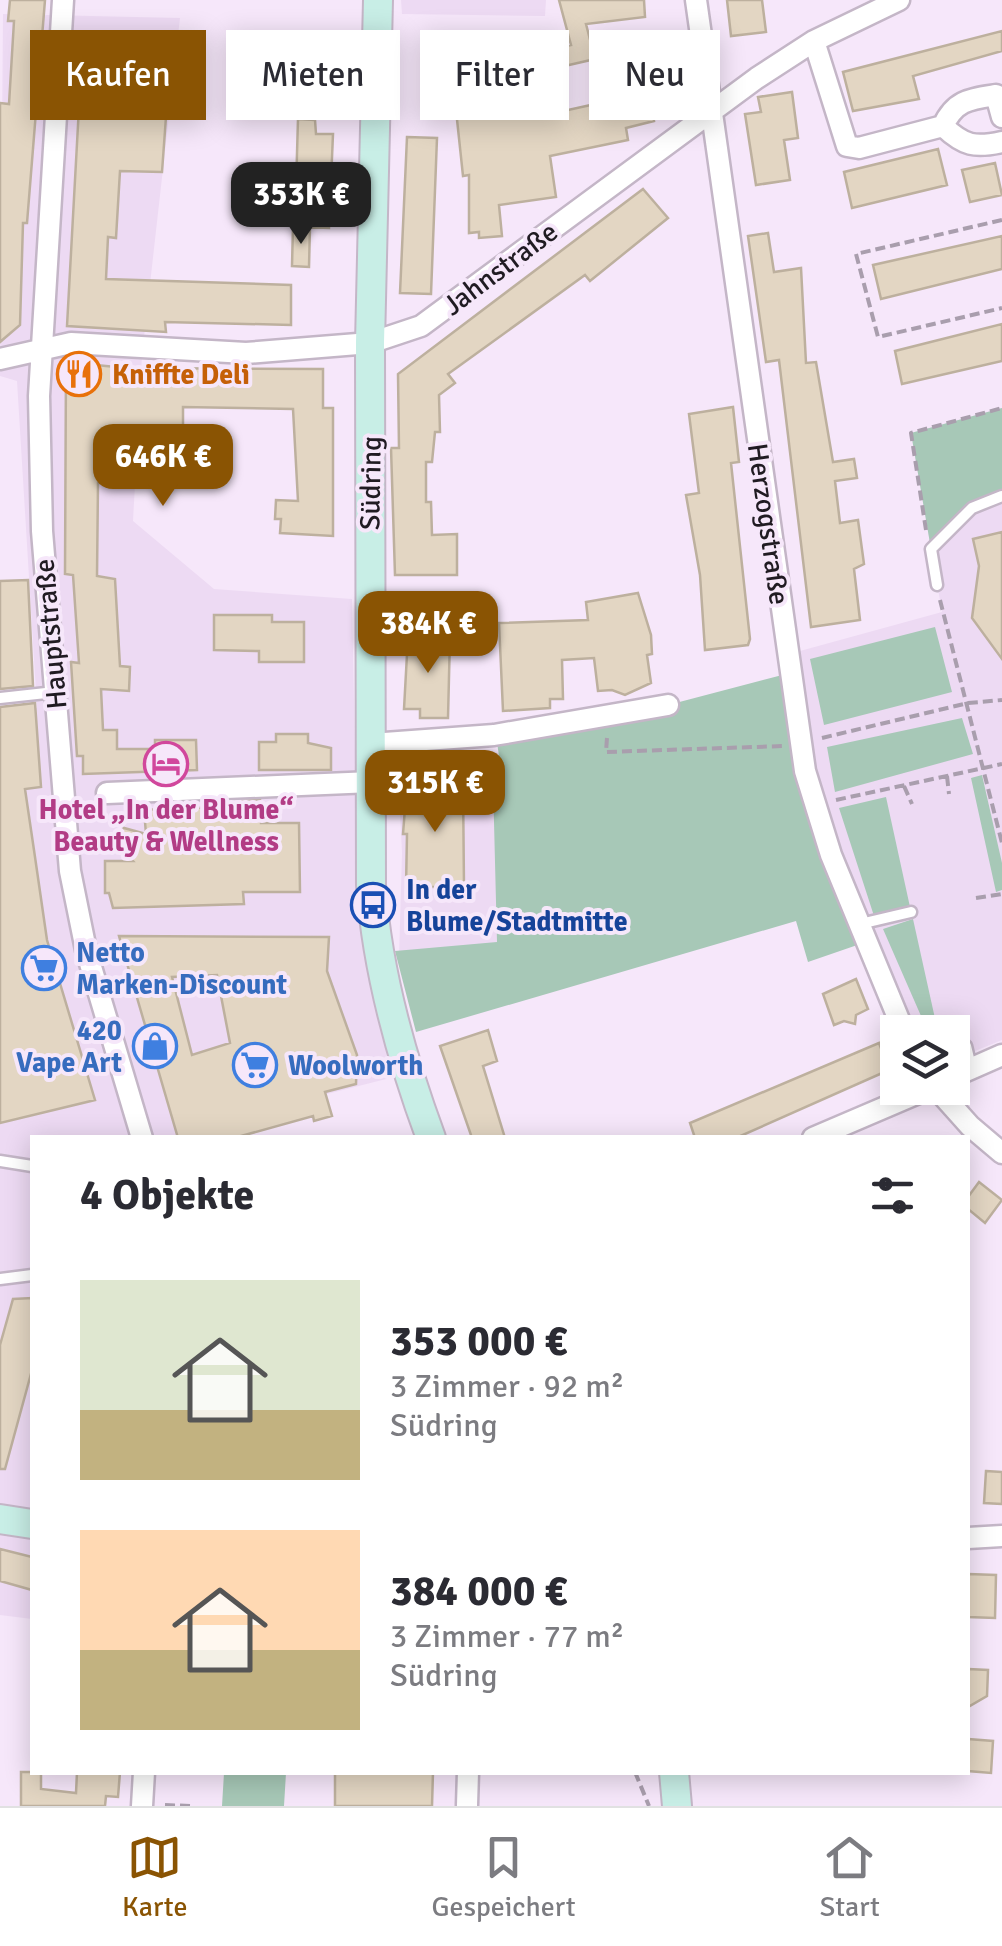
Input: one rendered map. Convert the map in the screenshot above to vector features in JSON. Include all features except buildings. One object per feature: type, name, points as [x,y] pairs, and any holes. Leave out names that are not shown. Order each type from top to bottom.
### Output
[{"type":"street","name":"Hauptstraße","points":[[63,0],[42,351],[42,531],[75,901],[141,1135]]},
{"type":"street","name":"Südring","points":[[378,0],[370,343],[374,929],[390,1006],[430,1135]]},
{"type":"street","name":"Herzogstraße","points":[[696,0],[700,30]]},
{"type":"street","name":"Jahnstraße","points":[[720,104],[814,41],[899,0]]},
{"type":"street","points":[[814,41],[839,132],[848,146],[859,148],[944,126]]},
{"type":"street","points":[[944,126],[950,111],[964,100],[996,96],[1002,117]]},
{"type":"street","name":"Jahnstraße","points":[[0,359],[71,344],[246,353],[370,343],[421,326],[698,120]]},
{"type":"street","name":"Herzogstraße","points":[[712,120],[801,742],[816,804],[897,1015]]},
{"type":"street","points":[[944,126],[960,142],[978,148],[1002,142]]},
{"type":"street","points":[[371,744],[494,736],[668,705]]},
{"type":"street","points":[[107,793],[372,782]]},
{"type":"street","points":[[970,1069],[1002,1056]]},
{"type":"street","points":[[821,1135],[893,1105]]},
{"type":"street","points":[[950,1105],[1002,1154]]},
{"type":"street","points":[[0,1519],[30,1524]]},
{"type":"street","points":[[970,1538],[1002,1536]]},
{"type":"street","points":[[142,1805],[144,1775]]},
{"type":"street","points":[[467,1804],[468,1775]]},
{"type":"street","points":[[674,1775],[677,1806]]},
{"type":"lane","points":[[938,585],[931,549],[966,513],[1002,496]]},
{"type":"lane","points":[[0,698],[56,692]]},
{"type":"lane","points":[[859,924],[912,912]]},
{"type":"lane","points":[[0,1161],[30,1166]]},
{"type":"lane","points":[[0,1279],[30,1275]]},
{"type":"path","points":[[1002,220],[856,254],[878,338],[1002,308]]},
{"type":"path","points":[[931,549],[911,433],[1002,408]]},
{"type":"path","points":[[942,612],[986,768],[1002,843]]},
{"type":"path","points":[[607,718],[606,752],[767,748],[968,703],[1002,700]]},
{"type":"path","points":[[816,804],[1002,764]]},
{"type":"path","points":[[948,776],[950,794]]},
{"type":"path","points":[[904,785],[912,804]]},
{"type":"path","points":[[976,898],[1002,894]]},
{"type":"path","points":[[636,1775],[649,1806]]},
{"type":"path","points":[[142,1805],[190,1806]]},
{"type":"shaded area","points":[[401,0],[546,0],[545,16],[402,14]]},
{"type":"shaded area","points":[[3,14],[180,18],[179,30],[30,30],[30,120],[168,120],[142,355],[133,521],[214,589],[352,599],[358,908],[398,1076],[224,1120],[228,1135],[30,1135],[30,1619],[0,1615],[0,713],[37,708],[17,381],[0,376]]},
{"type":"shaded area","points":[[1002,408],[1002,1040],[970,1053],[970,1015],[897,1015],[831,855],[790,673],[800,651],[942,612],[911,433]]},
{"type":"shaded area","points":[[504,757],[502,951],[399,959],[402,853],[398,771]]},
{"type":"green space","points":[[1002,408],[1002,496],[978,506],[931,549],[911,433]]},
{"type":"green space","points":[[935,627],[952,692],[824,725],[810,659]]},
{"type":"green space","points":[[790,673],[805,771],[866,942],[808,962],[796,921],[416,1032],[395,951],[497,942],[493,782],[499,759],[494,735],[668,705]]},
{"type":"green space","points":[[962,718],[973,754],[835,792],[827,747]]},
{"type":"green space","points":[[982,775],[1002,863],[1002,890],[996,892],[971,778]]},
{"type":"green space","points":[[886,797],[910,907],[874,916],[839,808]]},
{"type":"green space","points":[[913,919],[934,1015],[921,1015],[883,929]]},
{"type":"green space","points":[[224,1775],[286,1775],[284,1806],[222,1806]]},
{"type":"place","name":"Kniffte Deli","points":[[79,374]]},
{"type":"place","name":"Hotel „In der Blume“ Beauty & Wellness","points":[[166,764]]},
{"type":"place","name":"In der Blume/Stadtmitte","points":[[373,905]]},
{"type":"place","name":"Netto Marken-Discount","points":[[44,968]]},
{"type":"place","name":"420 Vape Art","points":[[155,1046]]},
{"type":"place","name":"Woolworth","points":[[255,1065]]}]
